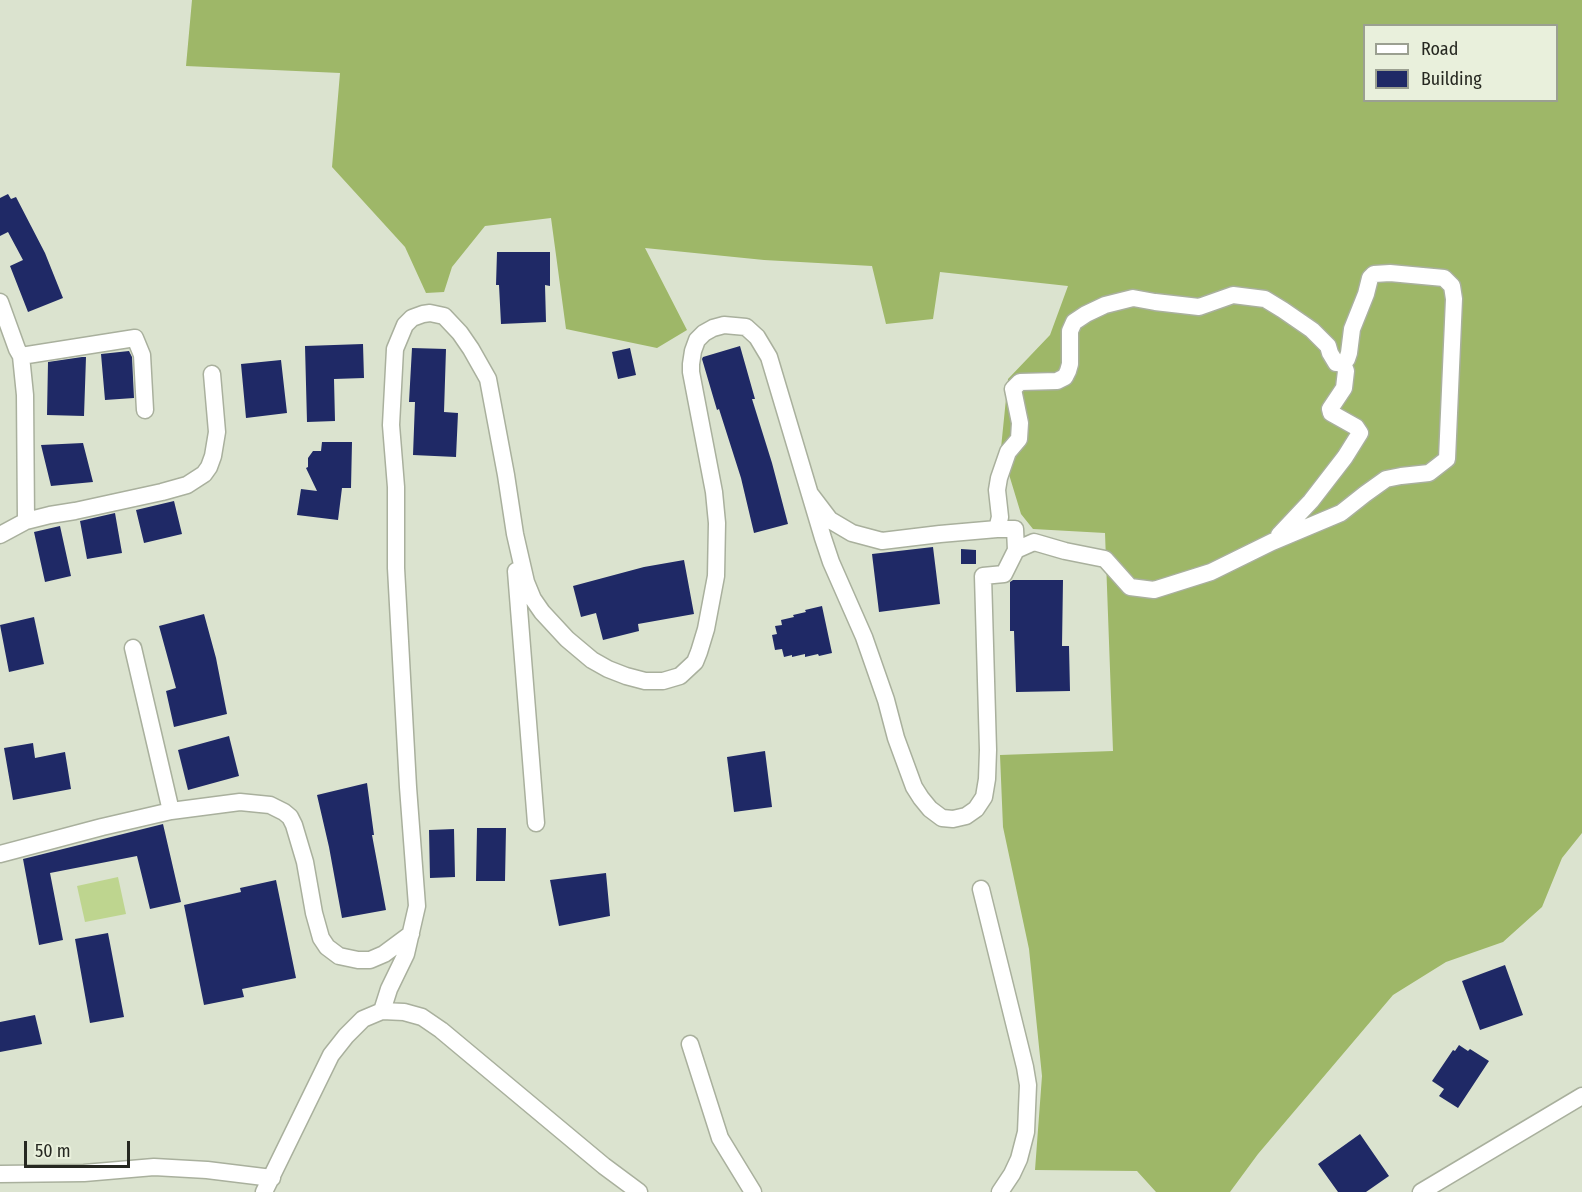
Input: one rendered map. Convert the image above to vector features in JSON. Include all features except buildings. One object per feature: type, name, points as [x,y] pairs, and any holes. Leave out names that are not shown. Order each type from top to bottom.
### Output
[{"type":"street","points":[[997,529],[1000,517],[997,490],[999,478],[1008,452],[1020,439],[1020,423],[1013,389],[1020,382],[1057,381],[1065,377],[1070,364],[1071,328],[1074,322],[1093,310],[1133,298],[1199,307],[1233,295],[1265,299],[1312,330],[1328,346],[1336,363],[1343,363],[1349,353],[1352,329],[1370,278],[1374,274],[1390,273],[1444,278],[1452,286],[1455,298],[1447,459],[1429,473],[1386,479],[1341,513],[1272,542],[1211,572],[1154,590],[1131,587],[1105,559],[1034,542],[1016,550]]},
{"type":"street","points":[[0,302],[21,356],[25,395],[26,521]]},
{"type":"street","points":[[382,1011],[389,989],[406,954],[417,906],[396,568],[396,487],[391,425],[394,349],[405,325],[417,315],[430,313],[444,316],[471,349],[488,379],[515,534],[526,582],[533,599],[567,639],[592,660],[608,669],[645,681],[663,681],[680,676],[695,662],[706,629],[716,576],[717,524],[714,492],[691,364],[697,340],[704,333],[723,325],[746,327],[757,337],[769,357],[831,562],[876,668],[896,738],[914,787],[930,809],[942,818],[953,819],[966,816],[976,809],[984,797],[987,779],[983,576],[1004,574],[1016,550],[1015,529],[882,541],[852,533],[830,520],[811,495]]},
{"type":"street","points":[[21,356],[135,338],[141,356],[145,410]]},
{"type":"street","points":[[1272,542],[1311,501],[1345,457],[1360,433],[1356,427],[1331,413],[1330,409],[1344,388],[1346,371],[1343,363]]},
{"type":"street","points":[[0,535],[26,521],[162,492],[188,484],[204,474],[213,456],[217,432],[212,374]]},
{"type":"street","points":[[515,534],[536,824]]},
{"type":"street","points":[[133,648],[171,811]]},
{"type":"street","points":[[0,854],[171,811],[240,802],[270,805],[290,817],[294,825],[305,862],[314,913],[321,938],[327,947],[339,956],[370,960],[384,954],[411,934]]},
{"type":"street","points":[[981,889],[1028,1085],[1026,1132],[1019,1159],[1005,1190]]},
{"type":"street","points":[[0,1174],[84,1173],[154,1167],[207,1170],[268,1185],[331,1055],[363,1020],[382,1011],[404,1012],[422,1017],[441,1030],[604,1166],[639,1192]]},
{"type":"street","points":[[690,1044],[720,1138],[753,1192]]},
{"type":"street","points":[[1422,1192],[1582,1096]]},
{"type":"green space","points":[[192,0],[1582,0],[1582,833],[1562,858],[1542,907],[1503,942],[1446,962],[1393,995],[1258,1154],[1230,1192],[1156,1192],[1137,1171],[1035,1170],[1042,1076],[1029,949],[1003,827],[1000,755],[1113,751],[1105,533],[1033,529],[1021,514],[1001,448],[1008,379],[1050,335],[1068,286],[940,272],[933,319],[886,324],[872,266],[764,260],[645,248],[687,330],[657,348],[566,329],[551,218],[485,226],[452,267],[444,292],[426,293],[405,247],[332,167],[340,73],[186,66]]},
{"type":"green space","points":[[118,877],[126,914],[85,922],[77,886]]}]
